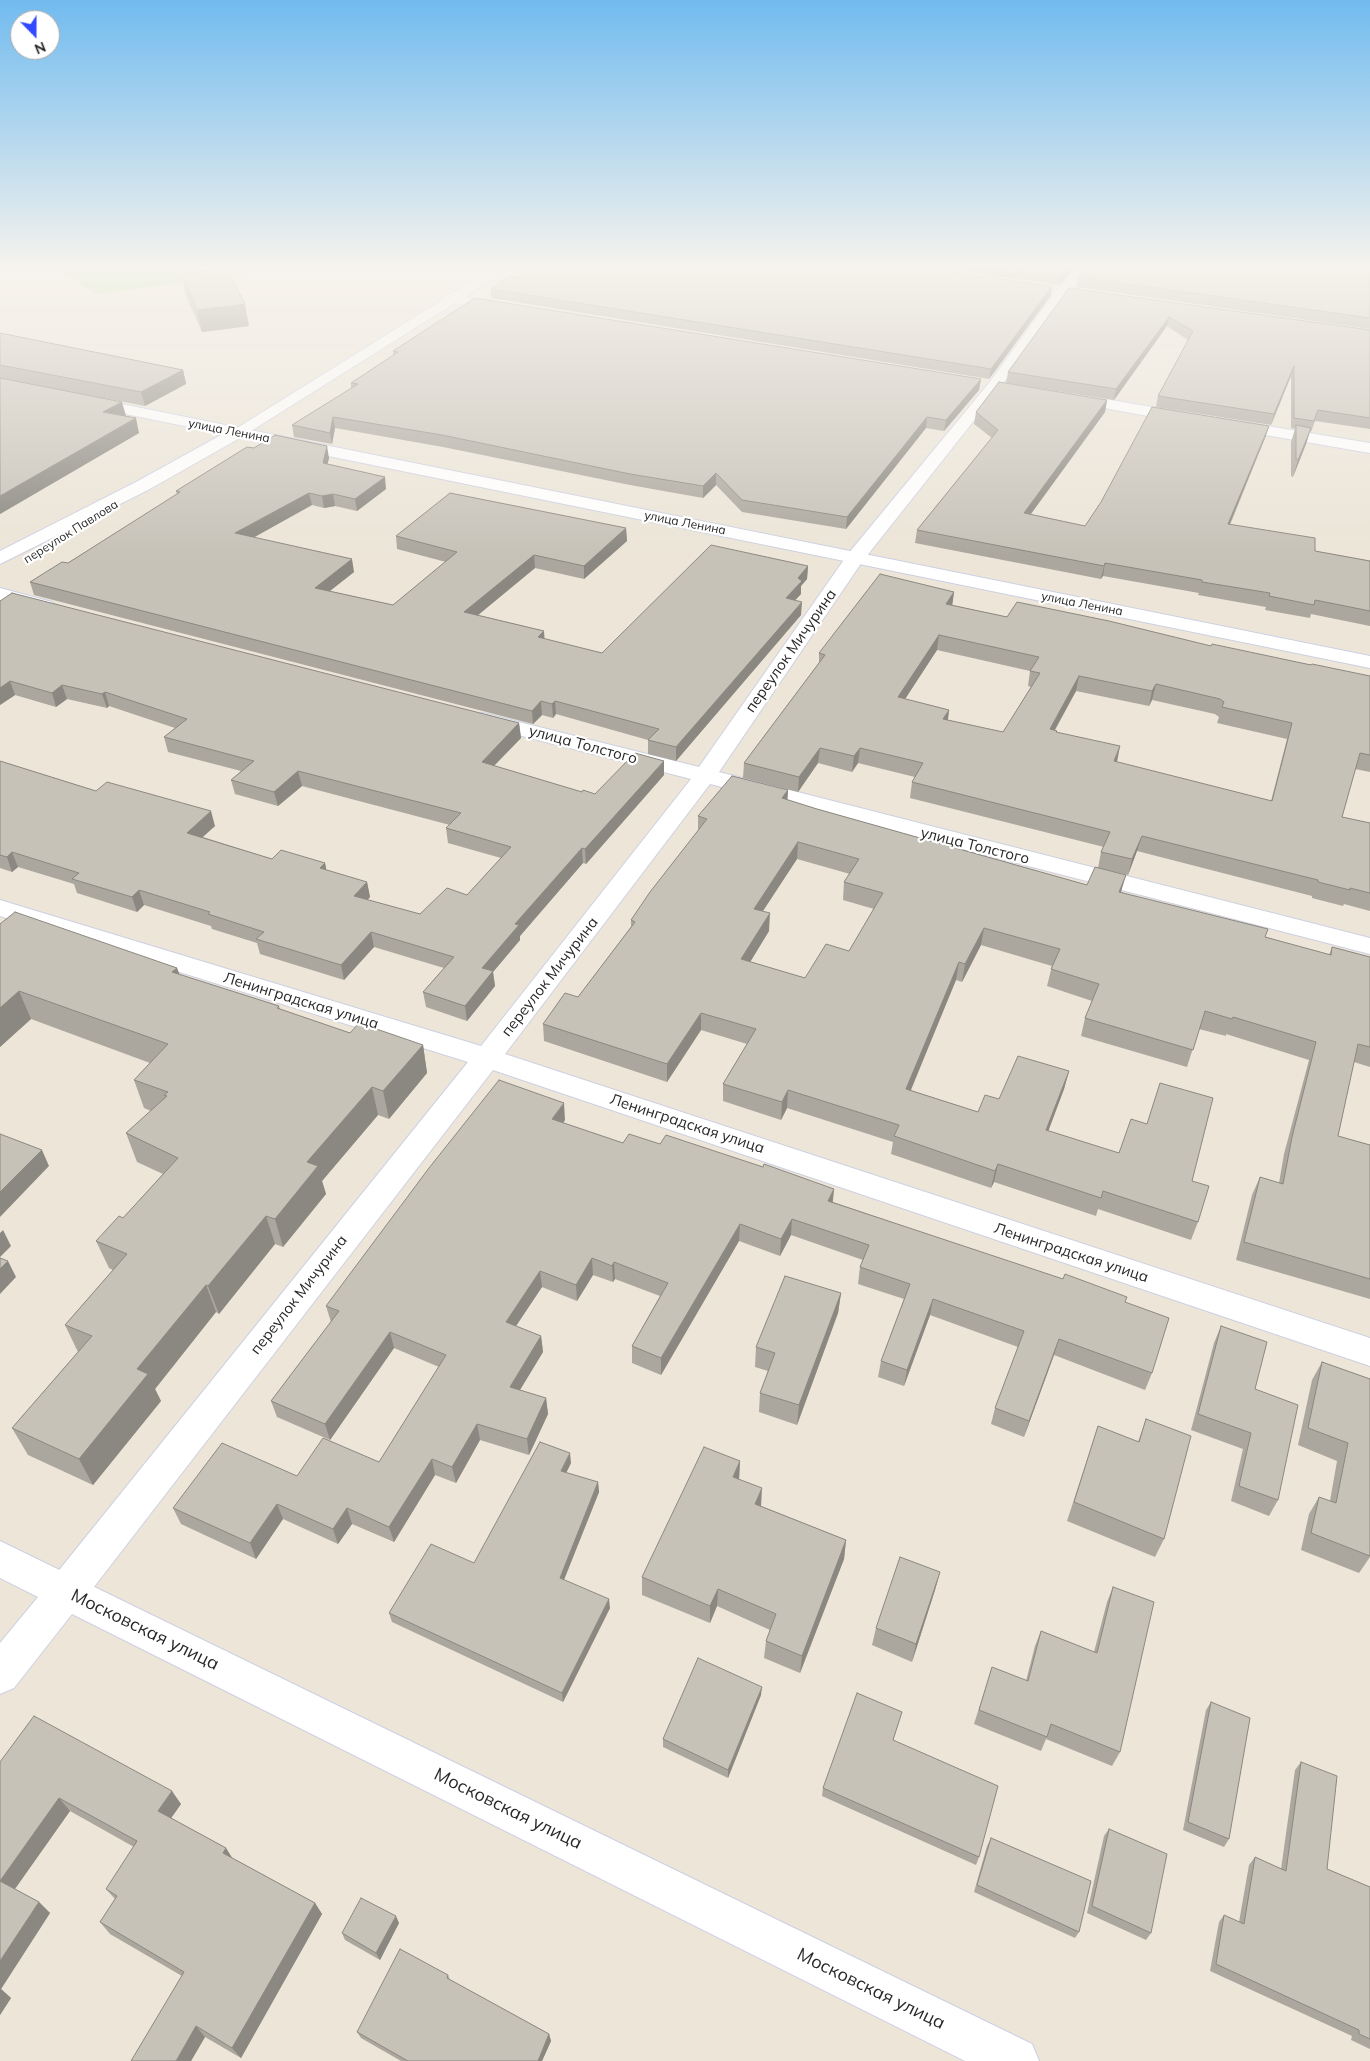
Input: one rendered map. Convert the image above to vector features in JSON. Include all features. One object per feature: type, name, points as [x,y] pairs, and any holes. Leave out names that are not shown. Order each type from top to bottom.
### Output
[{"type":"street","name":"переулок Павлова","points":[[0,558],[142,486],[237,433],[346,364]]},
{"type":"street","name":"переулок Мичурина","points":[[0,1674],[487,1058],[704,777],[855,558],[1010,364]]},
{"type":"street","points":[[1052,395],[1197,419]]},
{"type":"street","name":"улица Ленина","points":[[66,398],[1370,662]]},
{"type":"street","points":[[1216,422],[1370,448]]},
{"type":"street","name":"переулок Павлова","points":[[0,577],[142,486]]},
{"type":"street","points":[[0,594],[68,612]]},
{"type":"street","name":"улица Толстого","points":[[463,714],[1370,946]]},
{"type":"street","name":"Ленинградская улица","points":[[0,908],[487,1058],[1370,1352]]},
{"type":"street","name":"Московская улица","points":[[0,1559],[66,1592],[118,1615],[1015,2061]]},
{"type":"building","points":[[154,364],[183,370],[141,392],[0,365]]},
{"type":"building","points":[[380,364],[888,364],[981,379],[946,420],[927,417],[847,517],[742,500],[716,473],[703,486],[630,474],[442,435],[333,417],[330,433],[292,425],[358,384],[351,383]]},
{"type":"building","points":[[961,364],[995,364],[991,369]]},
{"type":"building","points":[[1014,364],[1134,364],[1116,389],[1008,372]]},
{"type":"building","points":[[1175,364],[1370,364],[1370,418],[1318,410],[1314,421],[1294,418],[1294,366],[1274,414],[1158,396]]},
{"type":"building","points":[[0,378],[122,402],[103,412],[136,418],[0,496]]},
{"type":"building","points":[[999,382],[1107,400],[1024,513],[1085,526],[1101,502],[1152,407],[1269,426],[1228,524],[1315,538],[1315,551],[1370,561],[1370,611],[1315,600],[1314,605],[1269,596],[1270,593],[1202,582],[1202,580],[1105,563],[1104,566],[917,530],[998,430],[976,412]]},
{"type":"building","points":[[1296,425],[1311,428],[1298,460],[1296,459]]},
{"type":"building","points":[[275,435],[327,446],[323,463],[385,477],[355,499],[333,494],[322,496],[309,493],[235,533],[352,559],[315,588],[393,605],[457,552],[396,536],[450,493],[626,528],[584,566],[534,555],[464,612],[544,631],[538,637],[602,653],[711,545],[808,566],[798,578],[802,581],[786,598],[802,602],[676,747],[648,740],[659,729],[555,701],[552,704],[541,701],[532,711],[30,582],[62,562],[68,563],[180,492],[176,491],[247,447],[254,448]]},
{"type":"building","points":[[880,574],[954,592],[946,604],[1007,617],[1017,602],[1109,621],[1211,646],[1212,644],[1370,676],[1370,755],[1360,753],[1342,817],[1370,823],[1370,893],[1318,882],[1318,880],[1142,836],[1132,859],[1101,852],[1110,832],[912,782],[923,763],[860,748],[854,756],[820,748],[799,777],[744,763],[825,655],[819,653]],"holes":[[[939,635],[1039,657],[1030,671],[1040,673],[1003,732],[943,719],[949,710],[898,697]],[[1079,676],[1152,691],[1156,684],[1220,699],[1224,702],[1222,707],[1292,723],[1272,801],[1114,761],[1120,746],[1050,729]]]},
{"type":"building","points":[[12,593],[519,723],[482,762],[582,792],[583,790],[595,794],[635,753],[664,761],[585,849],[582,848],[515,924],[519,925],[482,968],[493,971],[465,1006],[423,992],[454,957],[371,932],[341,965],[256,939],[264,932],[208,914],[210,912],[139,890],[132,897],[72,879],[79,873],[12,852],[7,857],[0,855],[0,761],[96,791],[107,782],[211,811],[187,833],[272,859],[281,850],[325,863],[320,868],[367,882],[354,896],[420,914],[447,888],[467,895],[511,847],[446,828],[461,813],[298,771],[274,792],[231,780],[254,761],[164,737],[187,719],[105,692],[102,694],[62,685],[52,693],[10,681],[0,688],[0,601]]},
{"type":"building","points":[[732,776],[788,790],[782,798],[817,809],[1087,885],[1095,867],[1126,875],[1119,892],[1268,929],[1265,937],[1331,955],[1332,947],[1370,957],[1370,1047],[1358,1044],[1338,1136],[1370,1145],[1370,1279],[1244,1242],[1260,1177],[1283,1184],[1292,1137],[1316,1042],[1233,1017],[1232,1019],[1205,1011],[1193,1050],[1085,1018],[1099,984],[1051,969],[1060,949],[984,928],[965,964],[959,962],[906,1089],[978,1112],[985,1095],[999,1099],[1018,1056],[1069,1071],[1046,1130],[1119,1153],[1131,1119],[1147,1124],[1160,1083],[1213,1098],[1192,1181],[1209,1186],[1198,1222],[1103,1191],[1101,1198],[998,1164],[995,1171],[894,1136],[899,1125],[788,1090],[782,1102],[723,1084],[756,1029],[701,1013],[667,1064],[543,1024],[565,993],[578,997],[635,922],[631,920],[650,892],[707,819],[698,816]],"holes":[[[798,842],[859,859],[844,882],[883,893],[849,951],[826,944],[805,978],[741,959],[770,913],[754,909]]]},
{"type":"building","points":[[15,912],[177,968],[172,972],[279,1006],[277,1008],[350,1033],[359,1023],[423,1045],[383,1091],[372,1087],[307,1162],[318,1166],[275,1219],[266,1216],[137,1369],[148,1374],[79,1459],[12,1428],[92,1336],[65,1325],[127,1254],[96,1241],[119,1216],[123,1218],[178,1158],[126,1133],[167,1096],[164,1095],[168,1092],[134,1080],[168,1044],[19,991],[0,1008],[0,924]]},
{"type":"building","points":[[499,1080],[564,1103],[552,1119],[623,1143],[629,1134],[660,1144],[666,1135],[763,1167],[764,1164],[834,1189],[828,1201],[1063,1279],[1065,1274],[1127,1297],[1125,1302],[1169,1318],[1152,1373],[1059,1339],[1029,1421],[995,1408],[1024,1331],[933,1299],[907,1370],[881,1361],[910,1284],[860,1267],[869,1245],[792,1219],[781,1239],[740,1224],[661,1358],[632,1346],[668,1283],[614,1262],[612,1266],[592,1258],[576,1285],[540,1271],[506,1322],[541,1336],[510,1387],[546,1398],[527,1439],[477,1424],[452,1467],[432,1459],[389,1527],[347,1508],[333,1529],[277,1504],[250,1543],[173,1508],[222,1443],[297,1476],[323,1438],[379,1462],[446,1355],[390,1332],[325,1424],[271,1401],[339,1311],[326,1306],[429,1168]]},
{"type":"building","points":[[0,1134],[42,1150],[0,1192]]},
{"type":"building","points":[[0,1258],[8,1261],[0,1269]]},
{"type":"building","points":[[785,1276],[841,1293],[799,1405],[760,1393],[775,1353],[756,1347]]},
{"type":"building","points":[[1221,1326],[1267,1342],[1255,1389],[1298,1405],[1278,1500],[1239,1486],[1251,1433],[1198,1414]]},
{"type":"building","points":[[1322,1362],[1370,1379],[1370,1556],[1311,1533],[1319,1497],[1336,1503],[1348,1443],[1308,1428]]},
{"type":"building","points":[[1146,1419],[1191,1436],[1164,1539],[1074,1502],[1098,1426],[1139,1442]]},
{"type":"building","points":[[540,1442],[570,1453],[561,1471],[598,1482],[560,1578],[609,1599],[562,1693],[389,1613],[431,1544],[474,1563]]},
{"type":"building","points":[[704,1447],[740,1461],[733,1477],[762,1488],[755,1504],[846,1540],[802,1656],[766,1641],[776,1614],[718,1589],[710,1606],[642,1577]]},
{"type":"building","points":[[900,1557],[940,1572],[916,1644],[876,1628]]},
{"type":"building","points":[[1113,1587],[1154,1602],[1120,1752],[1051,1724],[1047,1737],[979,1710],[992,1667],[1028,1681],[1041,1631],[1097,1653]]},
{"type":"building","points":[[698,1658],[762,1687],[728,1770],[663,1739]]},
{"type":"building","points":[[857,1693],[902,1712],[893,1740],[998,1786],[979,1857],[823,1788]]},
{"type":"building","points":[[1211,1702],[1250,1718],[1229,1839],[1188,1822]]},
{"type":"building","points":[[34,1716],[172,1791],[158,1811],[226,1848],[223,1853],[315,1903],[232,2048],[196,2026],[176,2061],[131,2061],[184,1972],[100,1922],[117,1896],[106,1889],[137,1841],[59,1798],[0,1881],[0,1762]]},
{"type":"building","points":[[1301,1762],[1337,1776],[1327,1869],[1370,1887],[1370,2039],[1359,2034],[1359,2030],[1216,1964],[1224,1915],[1244,1924],[1255,1857],[1286,1871]]},
{"type":"building","points":[[1109,1829],[1167,1854],[1151,1933],[1092,1906]]},
{"type":"building","points":[[991,1838],[1091,1881],[1079,1932],[977,1885]]},
{"type":"building","points":[[0,1881],[39,1902],[0,1961]]},
{"type":"building","points":[[361,1898],[396,1916],[376,1953],[342,1933]]},
{"type":"building","points":[[400,1949],[448,1975],[447,1978],[549,2034],[538,2061],[408,2061],[357,2032]]}]
